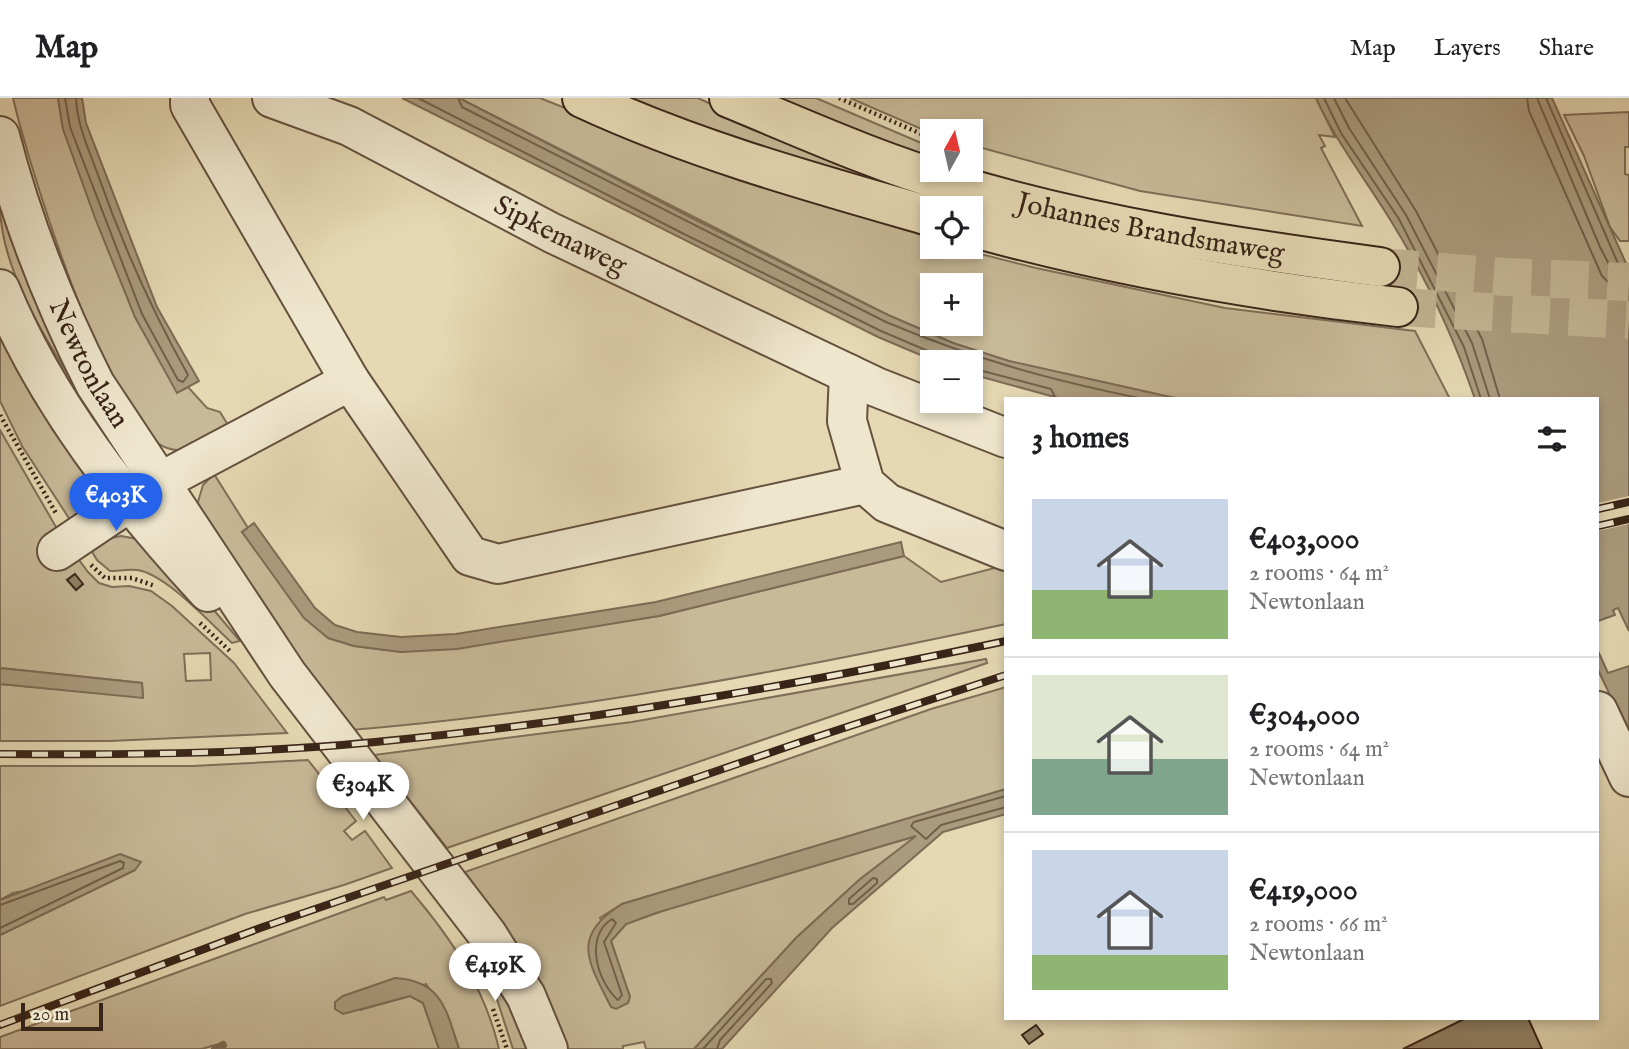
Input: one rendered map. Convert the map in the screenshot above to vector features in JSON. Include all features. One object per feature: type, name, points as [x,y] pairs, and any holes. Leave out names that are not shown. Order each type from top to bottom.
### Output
[{"type":"main road","points":[[582,98],[702,145],[818,184],[920,213]]},
{"type":"main road","name":"Johannes Brandsmaweg","points":[[729,98],[952,184],[1160,233],[1237,248],[1380,267]]},
{"type":"main road","name":"Johannes Brandsmaweg","points":[[983,230],[1171,274],[1310,297],[1398,307]]},
{"type":"street","points":[[190,98],[190,105],[350,381],[470,556],[498,564],[865,484]]},
{"type":"street","name":"Sipkemaweg","points":[[272,98],[349,126],[552,233],[849,374],[1004,437]]},
{"type":"street","name":"Newtonlaan","points":[[0,136],[27,228],[74,343],[144,492]]},
{"type":"street","name":"Newtonlaan","points":[[0,289],[31,355],[56,398],[144,492],[487,934],[526,996],[548,1049]]},
{"type":"street","points":[[849,374],[847,421],[865,484],[887,503],[1004,550]]},
{"type":"street","points":[[65,546],[144,492],[350,381]]},
{"type":"street","points":[[1599,713],[1629,776]]},
{"type":"path","points":[[839,98],[920,133]]},
{"type":"path","points":[[0,415],[65,546],[105,579],[132,578],[158,589]]},
{"type":"path","points":[[192,617],[238,660]]},
{"type":"shaded area","points":[[13,98],[58,98],[63,129],[135,317],[178,392],[188,387],[207,408],[220,412],[233,433],[192,449],[175,450],[167,448],[144,430],[120,393],[96,345],[53,231]]},
{"type":"shaded area","points":[[459,98],[540,98],[698,161],[920,232],[920,259],[983,259],[983,255],[1225,308],[1415,331],[1449,397],[1170,397],[1008,361],[983,353],[983,350],[974,350],[937,336],[983,336],[983,273],[920,273],[920,329]]},
{"type":"shaded area","points":[[621,98],[698,98],[775,134],[939,196],[920,196],[920,199],[851,180]]},
{"type":"shaded area","points":[[766,98],[816,98],[920,142],[920,153],[916,155]]},
{"type":"shaded area","points":[[850,98],[1316,98],[1335,137],[1319,135],[1325,146],[1321,148],[1362,226],[1140,191],[984,149],[984,119],[920,119],[920,128]]},
{"type":"shaded area","points":[[1629,112],[1629,147],[1625,147],[1625,174],[1629,175],[1629,241],[1620,241],[1610,227],[1584,156],[1564,115]]},
{"type":"shaded area","points":[[0,204],[11,238],[97,421],[50,345],[21,289],[3,232]]},
{"type":"shaded area","points":[[0,308],[97,481],[96,498],[74,526],[22,446],[0,401]]},
{"type":"shaded area","points":[[0,430],[60,534],[88,572],[99,583],[151,591],[172,606],[234,663],[287,733],[110,741],[0,741],[0,684],[143,697],[142,683],[0,668]],"holes":[[[210,653],[211,680],[186,681],[184,654]]]},
{"type":"shaded area","points":[[214,474],[248,528],[242,532],[328,638],[354,646],[401,652],[659,616],[904,556],[941,582],[1004,566],[1004,624],[680,688],[516,712],[351,730],[304,669],[195,512],[203,485]]},
{"type":"shaded area","points":[[121,536],[137,539],[196,589],[240,641],[232,643],[174,590],[149,573],[137,570],[110,571],[97,560],[89,547],[102,540]]},
{"type":"shaded area","points":[[986,659],[987,663],[447,848],[374,755],[632,722]]},
{"type":"shaded area","points":[[1004,688],[1004,790],[622,904],[600,918],[630,997],[611,941],[626,924],[701,897],[917,836],[859,880],[796,938],[694,1049],[646,1049],[644,1042],[623,1046],[623,1049],[565,1049],[516,943],[465,872],[931,709]]},
{"type":"shaded area","points":[[308,760],[356,821],[344,831],[352,840],[365,831],[392,868],[245,914],[0,1006],[0,935],[135,870],[13,893],[0,900],[0,766],[193,766]]},
{"type":"shaded area","points":[[411,891],[440,927],[465,965],[485,1005],[499,1049],[459,1049],[449,1019],[426,984],[360,1010],[410,996],[423,1003],[439,1049],[217,1049],[215,1045],[202,1049],[0,1049],[0,1037],[384,897],[386,900]]},
{"type":"shaded area","points":[[482,952],[501,985],[529,1049],[513,1049],[494,990],[477,955]]},
{"type":"water","points":[[58,98],[82,98],[86,123],[157,307],[199,381],[177,393],[135,317],[95,218],[63,129]]},
{"type":"water","points":[[402,98],[459,98],[694,219],[920,329],[920,336],[937,336],[975,350],[920,350],[920,355],[878,337]]},
{"type":"water","points":[[1316,98],[1552,98],[1629,270],[1629,631],[1618,608],[1613,610],[1615,615],[1599,621],[1599,397],[1474,397],[1448,330],[1416,263]]},
{"type":"water","points":[[983,353],[1009,361],[1170,397],[1055,397],[983,377]]},
{"type":"water","points":[[254,523],[315,608],[335,625],[357,632],[401,637],[456,634],[656,602],[901,542],[904,556],[659,616],[457,649],[401,652],[354,646],[328,638],[304,618],[242,532]]},
{"type":"water","points":[[1599,653],[1608,673],[1629,666],[1629,735],[1599,672]]},
{"type":"water","points":[[0,668],[142,683],[143,698],[0,684]]},
{"type":"water","points":[[1004,790],[1004,815],[943,832],[832,928],[722,1049],[694,1049],[796,938],[859,880],[916,836],[626,924],[611,941],[630,997],[628,1003],[616,1009],[611,1007],[596,976],[588,951],[595,928],[622,904]]},
{"type":"water","points":[[120,854],[141,862],[135,870],[0,935],[0,900]]},
{"type":"water","points":[[395,978],[411,980],[432,991],[445,1010],[459,1049],[439,1049],[423,1003],[410,996],[343,1014],[335,1009],[335,1002],[343,996]]},
{"type":"pier","points":[[1629,496],[1629,524],[1599,531],[1599,503]]},
{"type":"building","points":[[75,574],[83,584],[76,590],[67,580]]},
{"type":"building","points":[[1462,1020],[1529,1020],[1542,1049],[1403,1049]]},
{"type":"building","points":[[1036,1025],[1043,1034],[1029,1044],[1022,1035]]},
{"type":"waterway","points":[[215,1049],[223,1045]]},
{"type":"tunnel","points":[[1380,267],[1505,277],[1629,282]]},
{"type":"tunnel","points":[[1398,307],[1629,320]]},
{"type":"railway","points":[[1599,509],[1629,502]]},
{"type":"railway","points":[[1599,526],[1629,519]]},
{"type":"railway","points":[[0,754],[235,751],[328,746],[455,734],[692,700],[849,673],[1004,641]]},
{"type":"railway","points":[[0,1025],[263,927],[801,742],[1004,676]]}]
